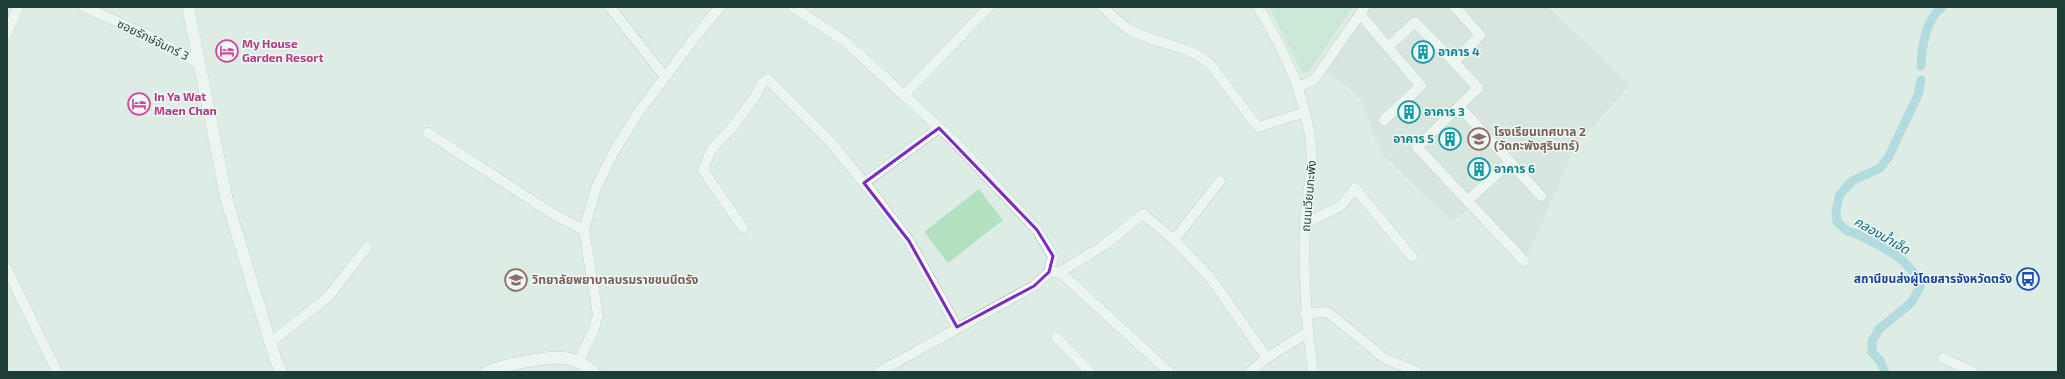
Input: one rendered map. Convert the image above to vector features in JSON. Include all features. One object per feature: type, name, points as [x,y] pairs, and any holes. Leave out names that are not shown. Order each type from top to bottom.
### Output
[{"type":"main road","points":[[188,7],[227,201],[275,358],[282,372]]},
{"type":"main road","points":[[275,358],[275,372]]},
{"type":"main road","points":[[487,372],[541,360],[564,358],[578,363],[594,372]]},
{"type":"street","points":[[7,34],[18,7]]},
{"type":"street","name":"ซอยรักษ์จันทร์ 3","points":[[84,7],[145,34],[200,64]]},
{"type":"street","points":[[610,7],[664,77]]},
{"type":"street","points":[[578,363],[594,329],[598,315],[584,230],[596,188],[613,153],[638,113],[664,77],[720,7]]},
{"type":"street","points":[[793,7],[846,42],[939,128],[1038,230],[1054,256],[1049,272],[1034,286],[957,327],[879,372]]},
{"type":"street","points":[[904,95],[989,7]]},
{"type":"street","points":[[1103,7],[1122,25],[1190,52],[1210,64],[1258,127],[1305,112]]},
{"type":"street","name":"ถนนเวียนกะพัง","points":[[1258,7],[1277,38],[1298,87],[1310,130],[1313,160],[1305,223],[1305,314],[1313,372]]},
{"type":"street","points":[[1454,62],[1480,35],[1455,7]]},
{"type":"street","points":[[1298,87],[1314,80],[1362,11],[1388,47],[1421,86],[1384,120]]},
{"type":"street","points":[[1388,47],[1416,22],[1478,88],[1417,147],[1524,260]]},
{"type":"street","points":[[743,228],[703,170],[711,150],[736,123],[756,95],[762,83],[768,79],[828,140],[909,241],[957,327]]},
{"type":"street","points":[[1460,107],[1540,196]]},
{"type":"street","points":[[864,183],[939,128]]},
{"type":"street","points":[[428,133],[553,214],[584,230]]},
{"type":"street","points":[[1468,201],[1509,163]]},
{"type":"street","points":[[1174,240],[1220,181]]},
{"type":"street","points":[[1305,223],[1341,206],[1355,188],[1412,257]]},
{"type":"street","points":[[1049,272],[1060,272],[1103,246],[1143,214],[1174,240],[1209,276],[1267,358]]},
{"type":"street","points":[[271,342],[328,297],[368,247]]},
{"type":"street","points":[[7,269],[57,372]]},
{"type":"street","points":[[1060,272],[1169,372]]},
{"type":"street","points":[[1305,314],[1324,312],[1329,313],[1367,345],[1391,368],[1413,369],[1417,372]]},
{"type":"street","points":[[1250,372],[1267,358],[1308,332]]},
{"type":"street","points":[[1056,337],[1090,372]]},
{"type":"street","points":[[1943,358],[1973,372]]},
{"type":"highlighted area","points":[[939,128],[1037,230],[1053,256],[1049,272],[1034,286],[957,327],[909,241],[864,183]]},
{"type":"shaded area","name":"โรงเรียนเทศบาล 2 (วัดกะพังสุรินทร์)","points":[[1369,7],[1548,7],[1630,85],[1576,145],[1523,266],[1467,210],[1453,222],[1384,156],[1373,133],[1363,103],[1349,88],[1325,72]]},
{"type":"green space","points":[[1269,7],[1353,7],[1308,73],[1302,72]]},
{"type":"green space","points":[[979,189],[1003,220],[948,263],[924,232]]},
{"type":"waterway","name":"คลองน้ำเจ็ด","points":[[1921,66],[1922,50],[1928,27],[1936,13],[1942,7]]},
{"type":"waterway","name":"คลองน้ำเจ็ด","points":[[1885,372],[1880,361],[1872,352],[1872,342],[1879,329],[1911,303],[1920,287],[1916,277],[1902,260],[1885,248],[1855,233],[1847,231],[1837,222],[1836,210],[1840,194],[1852,181],[1880,168],[1888,158],[1918,95],[1921,80]]},
{"type":"place","name":"My House Garden Resort","points":[[227,51]]},
{"type":"place","name":"อาคาร 4","points":[[1423,52]]},
{"type":"place","name":"In Ya Wat Maen Chan","points":[[139,104]]},
{"type":"place","name":"อาคาร 3","points":[[1409,112]]},
{"type":"place","name":"อาคาร 5","points":[[1450,139]]},
{"type":"place","name":"โรงเรียนเทศบาล 2 (วัดกะพังสุรินทร์)","points":[[1479,139]]},
{"type":"place","name":"อาคาร 6","points":[[1479,169]]},
{"type":"place","name":"สถานีขนส่งผู้โดยสารจังหวัดตรัง","points":[[2028,279]]},
{"type":"place","name":"วิทยาลัยพยาบาลบรมราชชนนีตรัง","points":[[516,280]]}]
